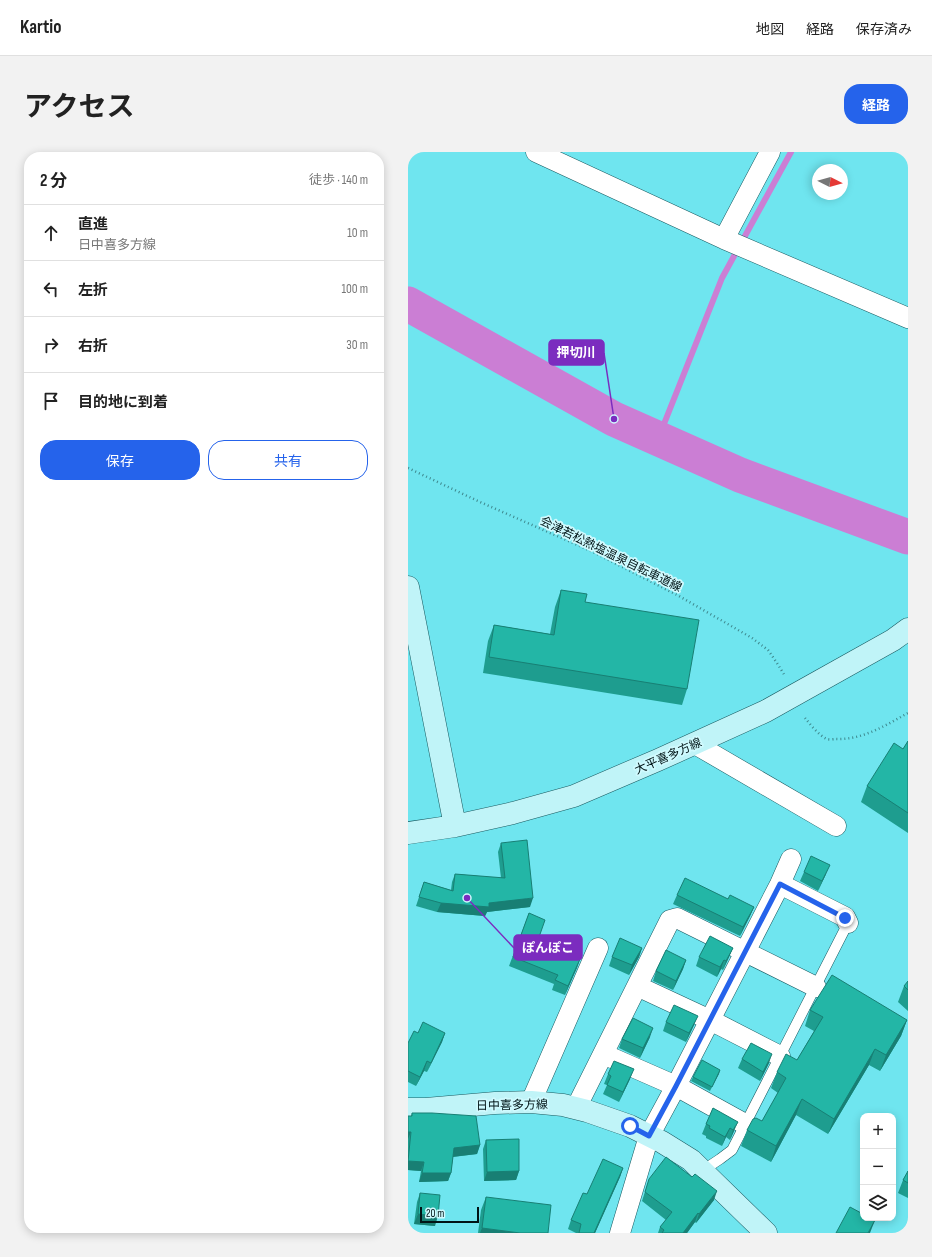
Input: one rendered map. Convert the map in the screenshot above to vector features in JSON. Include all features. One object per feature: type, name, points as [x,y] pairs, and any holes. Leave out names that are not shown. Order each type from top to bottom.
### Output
[{"type":"main road","points":[[408,586],[455,826]]},
{"type":"main road","name":"大平喜多方線","points":[[408,833],[455,826],[513,813],[574,796],[696,744],[766,711],[900,634]]},
{"type":"main road","name":"日中喜多方線","points":[[408,1109],[531,1102],[563,1105],[576,1108],[630,1126],[691,1160],[766,1233]]},
{"type":"street","points":[[536,152],[724,238],[908,318]]},
{"type":"street","points":[[724,238],[770,152]]},
{"type":"street","points":[[696,744],[836,826]]},
{"type":"street","points":[[620,1233],[649,1136],[780,884],[790,859]]},
{"type":"street","points":[[780,884],[845,918],[848,923]]},
{"type":"street","points":[[576,1108],[670,920],[677,918],[816,986]]},
{"type":"street","points":[[531,1102],[598,948]]},
{"type":"street","points":[[637,986],[710,1020],[780,1056]]},
{"type":"street","points":[[603,1054],[676,1086],[745,1124]]},
{"type":"lane","points":[[702,1171],[720,1160],[732,1150],[848,923]]},
{"type":"path","name":"会津若松熱塩温泉自転車道線","points":[[408,468],[480,502],[591,551],[679,596],[752,638],[768,650],[778,663],[787,681]]},
{"type":"path","points":[[805,718],[814,728],[828,739],[843,740],[858,737],[876,730],[908,713]]},
{"type":"building","points":[[561,590],[587,594],[585,602],[699,620],[687,689],[489,657],[494,625],[554,635]]},
{"type":"building","points":[[908,741],[908,813],[867,786],[894,743],[903,749]]},
{"type":"building","points":[[527,840],[533,898],[489,903],[489,907],[441,903],[419,897],[424,882],[453,891],[455,874],[505,878],[501,843]]},
{"type":"building","points":[[811,856],[830,865],[822,881],[804,872]]},
{"type":"building","points":[[685,878],[728,899],[730,895],[754,907],[743,927],[677,895]]},
{"type":"building","points":[[529,913],[545,920],[538,940],[580,959],[568,986],[555,980],[558,975],[513,957]]},
{"type":"building","points":[[710,936],[733,948],[726,961],[724,960],[720,967],[699,957]]},
{"type":"building","points":[[620,938],[642,948],[632,965],[612,957]]},
{"type":"building","points":[[666,950],[686,960],[676,981],[656,971]]},
{"type":"building","points":[[832,975],[907,1020],[886,1055],[875,1049],[834,1119],[802,1099],[776,1146],[747,1130],[753,1119],[756,1118],[762,1121],[786,1078],[777,1072],[786,1054],[797,1060],[823,1017],[810,1010]]},
{"type":"building","points":[[908,981],[908,990],[904,986]]},
{"type":"building","points":[[674,1005],[698,1016],[689,1033],[666,1022]]},
{"type":"building","points":[[633,1018],[653,1028],[643,1048],[622,1039]]},
{"type":"building","points":[[423,1022],[445,1033],[431,1063],[427,1061],[420,1077],[408,1071],[408,1043],[414,1031],[418,1033]]},
{"type":"building","points":[[751,1043],[772,1054],[763,1072],[742,1059]]},
{"type":"building","points":[[702,1060],[720,1070],[712,1087],[693,1077]]},
{"type":"building","points":[[614,1061],[634,1069],[623,1092],[607,1085],[611,1076],[608,1074]]},
{"type":"building","points":[[713,1108],[738,1122],[733,1130],[730,1128],[725,1137],[709,1128],[710,1126],[706,1124]]},
{"type":"building","points":[[412,1113],[476,1116],[480,1145],[454,1148],[451,1173],[422,1173],[424,1162],[408,1161],[411,1132],[408,1132],[408,1116],[412,1116]]},
{"type":"building","points":[[519,1139],[519,1171],[487,1172],[486,1140]]},
{"type":"building","points":[[666,1157],[692,1177],[695,1174],[717,1191],[683,1233],[662,1233],[664,1230],[660,1227],[672,1212],[645,1192],[649,1179]]},
{"type":"building","points":[[603,1159],[623,1168],[594,1233],[579,1233],[581,1224],[571,1220],[583,1193],[587,1194]]},
{"type":"building","points":[[908,1171],[908,1183],[903,1180]]},
{"type":"building","points":[[420,1193],[440,1195],[438,1216],[418,1214]]},
{"type":"building","points":[[486,1197],[551,1205],[548,1233],[520,1233],[482,1228]]},
{"type":"building","points":[[850,1207],[860,1212],[860,1221],[874,1221],[868,1233],[836,1233]]},
{"type":"waterway","points":[[658,439],[722,278],[791,152]]},
{"type":"waterway","points":[[408,304],[614,419],[740,475],[908,537]]},
{"type":"place","name":"押切川","points":[[614,419]]},
{"type":"place","name":"ぽんぽこ","points":[[467,898]]},
{"type":"route","points":[[630,1126],[649,1136],[780,884],[845,918]]}]
